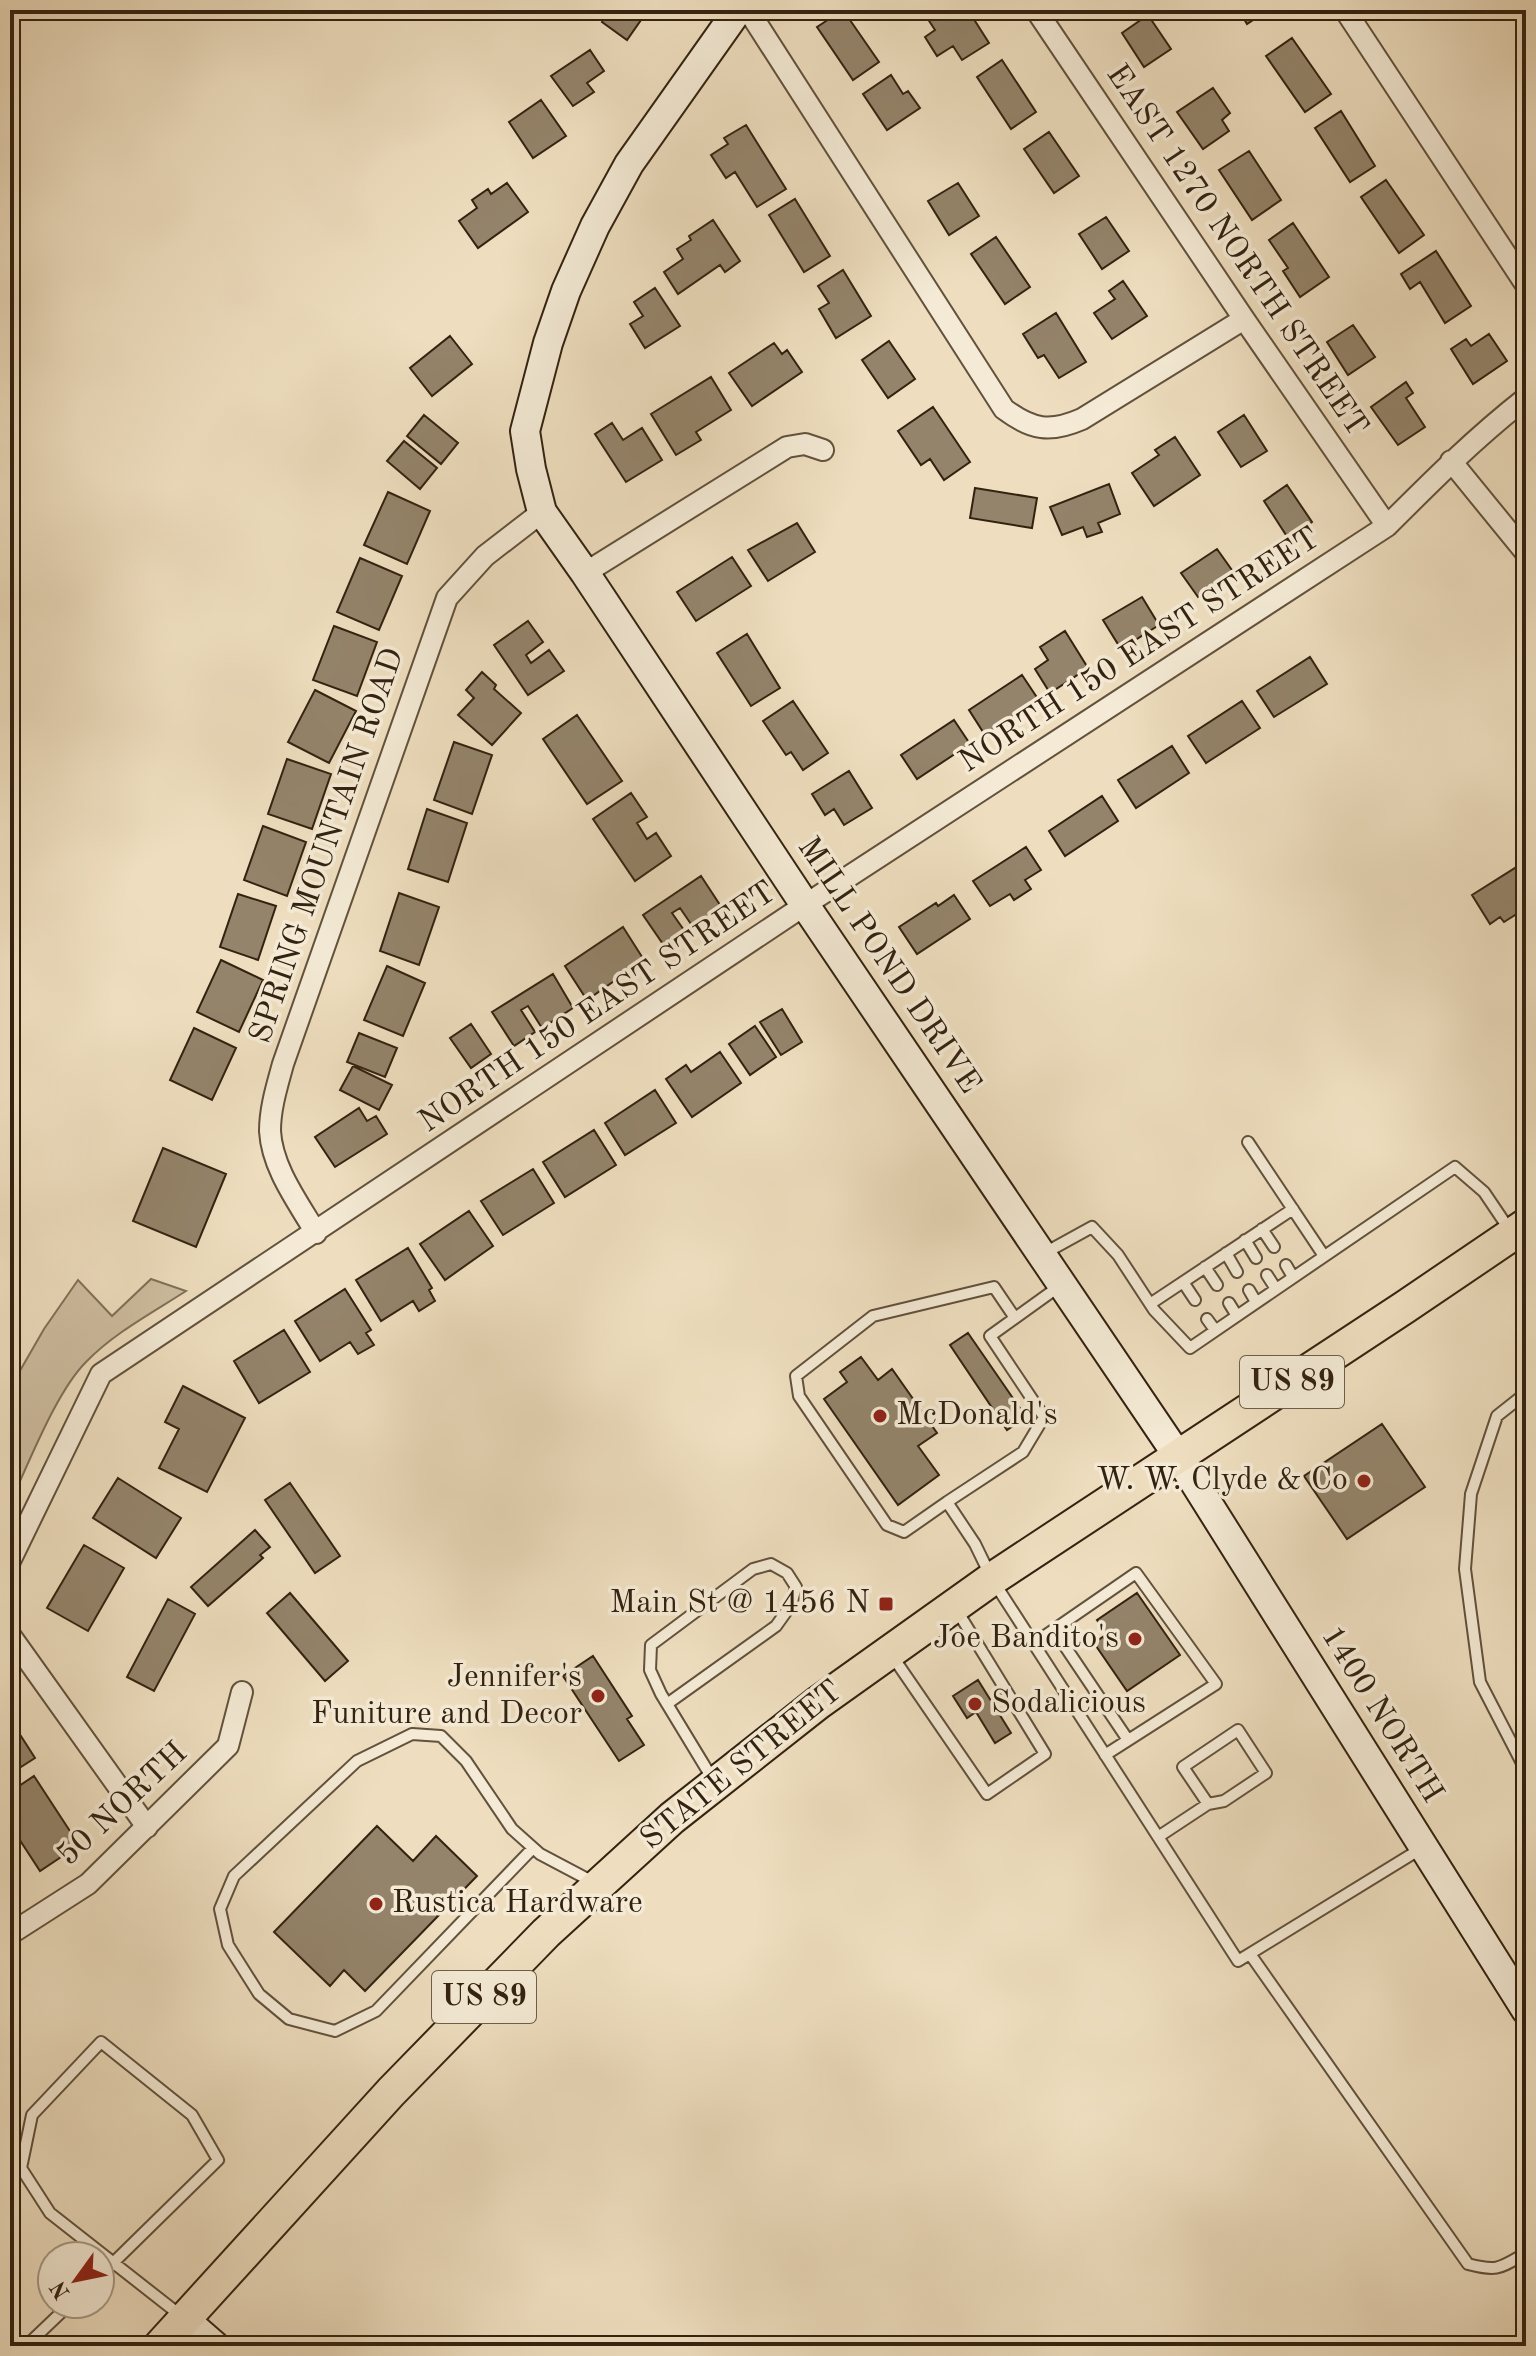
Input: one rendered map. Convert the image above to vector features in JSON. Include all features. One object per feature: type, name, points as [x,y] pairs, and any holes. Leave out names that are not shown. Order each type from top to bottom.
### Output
[{"type":"main road","points":[[542,512],[525,431],[548,343],[566,291],[595,226],[629,164],[738,10]]},
{"type":"main road","name":"MILL POND DRIVE","points":[[542,512],[1178,1456]]},
{"type":"main road","name":"US 89","points":[[1178,1456],[1519,1230]]},
{"type":"main road","name":"STATE STREET","points":[[160,2346],[391,2092],[546,1933],[672,1818],[818,1703],[992,1579],[1178,1456]]},
{"type":"main road","name":"1400 NORTH","points":[[1178,1456],[1526,2010]]},
{"type":"main road","points":[[184,2319],[215,2346]]},
{"type":"street","points":[[748,10],[1004,409],[1023,423],[1047,429],[1063,427],[1082,419],[1244,319]]},
{"type":"street","name":"EAST 1270 NORTH STREET","points":[[1036,10],[1387,526]]},
{"type":"street","points":[[1345,10],[1526,285]]},
{"type":"street","name":"NORTH 150 EAST STREET","points":[[10,1561],[101,1374],[805,905],[1387,526],[1451,461],[1526,398]]},
{"type":"street","points":[[585,573],[787,447],[805,444],[823,450]]},
{"type":"street","points":[[1451,461],[1526,553]]},
{"type":"street","name":"SPRING MOUNTAIN ROAD","points":[[316,1233],[276,1160],[270,1133],[272,1105],[283,1064],[447,598],[485,556],[542,512]]},
{"type":"street","points":[[10,1635],[147,1827]]},
{"type":"street","name":"50 NORTH","points":[[10,1934],[88,1884],[228,1746],[242,1692]]},
{"type":"lane","points":[[1248,1142],[1324,1256]]},
{"type":"lane","points":[[1042,1255],[1092,1227],[1118,1255],[1150,1304],[1190,1348],[1455,1167],[1484,1192],[1519,1230]]},
{"type":"lane","points":[[1150,1304],[1293,1209]]},
{"type":"lane","points":[[1262,1229],[1274,1247]]},
{"type":"lane","points":[[1245,1240],[1256,1258]]},
{"type":"lane","points":[[1226,1253],[1237,1272]]},
{"type":"lane","points":[[1286,1265],[1293,1277]]},
{"type":"lane","points":[[1205,1267],[1217,1285]]},
{"type":"lane","points":[[1267,1275],[1276,1289]]},
{"type":"lane","points":[[1183,1282],[1195,1300]]},
{"type":"lane","points":[[1015,1318],[994,1287],[873,1316],[796,1376],[799,1396],[887,1525],[904,1532],[1023,1452],[1044,1417],[990,1336],[1062,1285]]},
{"type":"lane","points":[[1249,1290],[1256,1302]]},
{"type":"lane","points":[[1229,1303],[1237,1316]]},
{"type":"lane","points":[[1207,1319],[1215,1330]]},
{"type":"lane","points":[[1526,1393],[1497,1416],[1471,1494],[1465,1569],[1480,1682],[1526,1771]]},
{"type":"lane","points":[[947,1502],[1033,1644],[1238,1961],[1424,1847]]},
{"type":"lane","points":[[667,1704],[776,1626],[791,1605],[796,1587],[787,1573],[771,1564],[753,1569],[651,1645],[650,1670],[667,1704],[715,1784]]},
{"type":"lane","points":[[1033,1644],[1136,1573],[1216,1684],[1105,1755]]},
{"type":"lane","points":[[890,1652],[987,1794],[1045,1754],[954,1606]]},
{"type":"lane","points":[[1054,1630],[1128,1740]]},
{"type":"lane","points":[[1158,1837],[1208,1804],[1224,1801],[1266,1773],[1238,1730],[1183,1767],[1208,1804]]},
{"type":"lane","points":[[533,1848],[376,2011],[335,2031],[289,2019],[259,1994],[228,1945],[220,1909],[234,1876],[357,1761],[412,1734],[441,1736],[466,1761],[512,1829],[540,1854],[598,1885]]},
{"type":"lane","points":[[1250,1954],[1468,2264],[1489,2269],[1504,2266],[1526,2253]]},
{"type":"lane","points":[[101,2042],[192,2115],[218,2160],[113,2263],[50,2213],[21,2168],[32,2115],[101,2042]]},
{"type":"lane","points":[[116,2265],[184,2319]]},
{"type":"lane","points":[[26,2346],[53,2320]]},
{"type":"shaded area","points":[[151,1279],[186,1291],[109,1342],[75,1375],[44,1429],[10,1503],[10,1388],[44,1329],[78,1280],[112,1316]]},
{"type":"building","points":[[610,10],[648,10],[627,40],[602,22]]},
{"type":"building","points":[[843,10],[879,62],[853,80],[817,27]]},
{"type":"building","points":[[922,10],[968,10],[989,43],[962,60],[953,46],[937,56],[925,37],[935,30]]},
{"type":"building","points":[[1223,10],[1268,10],[1247,24],[1240,12],[1229,19]]},
{"type":"building","points":[[1148,15],[1171,49],[1144,67],[1122,33]]},
{"type":"building","points":[[1292,38],[1331,94],[1305,112],[1266,56]]},
{"type":"building","points":[[590,50],[604,71],[587,83],[594,92],[573,106],[551,76]]},
{"type":"building","points":[[1002,60],[1036,112],[1011,129],[977,77]]},
{"type":"building","points":[[891,75],[903,94],[908,91],[920,108],[887,130],[863,94]]},
{"type":"building","points":[[1213,88],[1230,113],[1222,120],[1229,131],[1203,149],[1177,112]]},
{"type":"building","points":[[541,100],[566,136],[533,158],[509,122]]},
{"type":"building","points":[[1341,111],[1375,166],[1350,182],[1315,128]]},
{"type":"building","points":[[746,125],[786,189],[757,207],[735,172],[726,178],[711,155],[728,144],[724,138]]},
{"type":"building","points":[[1049,132],[1079,176],[1054,193],[1024,149]]},
{"type":"building","points":[[1249,151],[1281,200],[1252,220],[1219,170]]},
{"type":"building","points":[[1386,180],[1424,235],[1399,253],[1361,197]]},
{"type":"building","points":[[507,183],[528,212],[478,248],[459,221],[477,208],[472,200],[488,189],[491,194]]},
{"type":"building","points":[[958,183],[979,216],[949,235],[928,201]]},
{"type":"building","points":[[795,199],[830,256],[804,272],[769,215]]},
{"type":"building","points":[[1106,217],[1129,251],[1102,269],[1079,234]]},
{"type":"building","points":[[713,220],[740,261],[725,272],[720,265],[678,294],[664,272],[683,259],[677,249],[691,240],[689,236]]},
{"type":"building","points":[[1293,223],[1329,277],[1300,297],[1283,271],[1288,268],[1269,240]]},
{"type":"building","points":[[996,237],[1030,287],[1005,304],[971,254]]},
{"type":"building","points":[[1436,251],[1471,306],[1445,323],[1420,282],[1410,289],[1401,274]]},
{"type":"building","points":[[843,270],[871,316],[836,338],[819,309],[829,303],[818,286]]},
{"type":"building","points":[[1123,281],[1147,316],[1112,339],[1094,313],[1115,299],[1109,291]]},
{"type":"building","points":[[655,288],[680,326],[645,348],[630,324],[643,316],[634,302]]},
{"type":"building","points":[[1056,313],[1086,362],[1059,378],[1044,355],[1038,358],[1023,334]]},
{"type":"building","points":[[1353,325],[1375,357],[1348,375],[1327,342]]},
{"type":"building","points":[[1489,334],[1507,361],[1473,384],[1451,349],[1466,339],[1471,346]]},
{"type":"building","points":[[450,336],[472,364],[432,396],[410,368]]},
{"type":"building","points":[[889,341],[915,379],[888,398],[862,360]]},
{"type":"building","points":[[774,343],[782,354],[787,350],[802,372],[752,406],[729,373]]},
{"type":"building","points":[[711,377],[731,410],[696,432],[701,440],[676,455],[651,414]]},
{"type":"building","points":[[1406,382],[1413,393],[1406,398],[1425,427],[1398,445],[1371,407]]},
{"type":"building","points":[[933,407],[970,462],[944,480],[930,459],[921,465],[898,431]]},
{"type":"building","points":[[424,415],[458,443],[441,464],[407,436]]},
{"type":"building","points":[[1244,415],[1267,451],[1241,467],[1218,432]]},
{"type":"building","points":[[612,423],[623,440],[642,428],[662,460],[626,482],[595,434]]},
{"type":"building","points":[[1175,437],[1200,475],[1154,506],[1132,473],[1159,455],[1155,450]]},
{"type":"building","points":[[404,441],[437,468],[420,489],[387,461]]},
{"type":"building","points":[[1109,484],[1120,514],[1098,523],[1102,532],[1087,537],[1083,527],[1062,535],[1050,507]]},
{"type":"building","points":[[1287,485],[1312,522],[1288,538],[1264,501]]},
{"type":"building","points":[[975,488],[1037,498],[1032,528],[970,518]]},
{"type":"building","points":[[388,492],[430,511],[407,564],[364,545]]},
{"type":"building","points":[[797,523],[815,552],[768,581],[748,550]]},
{"type":"building","points":[[1217,549],[1234,573],[1198,597],[1181,573]]},
{"type":"building","points":[[732,557],[751,586],[696,621],[677,592]]},
{"type":"building","points":[[360,558],[402,576],[379,630],[337,612]]},
{"type":"building","points":[[1142,597],[1159,625],[1121,649],[1103,620]]},
{"type":"building","points":[[528,621],[543,642],[526,655],[531,663],[549,650],[564,671],[528,695],[494,645]]},
{"type":"building","points":[[334,626],[377,642],[357,696],[313,680]]},
{"type":"building","points":[[1065,631],[1088,668],[1050,693],[1035,669],[1048,660],[1040,647]]},
{"type":"building","points":[[747,634],[780,688],[751,706],[717,653]]},
{"type":"building","points":[[1310,657],[1327,684],[1274,717],[1257,691]]},
{"type":"building","points":[[482,672],[496,685],[494,689],[521,713],[492,745],[458,715],[474,698],[466,690]]},
{"type":"building","points":[[1022,675],[1038,699],[985,735],[969,710]]},
{"type":"building","points":[[315,690],[356,711],[329,763],[288,742]]},
{"type":"building","points":[[793,701],[828,753],[803,770],[791,752],[786,755],[763,721]]},
{"type":"building","points":[[1242,701],[1260,728],[1206,763],[1188,736]]},
{"type":"building","points":[[577,715],[622,781],[587,804],[543,739]]},
{"type":"building","points":[[954,720],[970,744],[917,779],[901,755]]},
{"type":"building","points":[[454,742],[492,755],[472,814],[434,800]]},
{"type":"building","points":[[1172,746],[1189,773],[1136,808],[1118,780]]},
{"type":"building","points":[[287,759],[331,774],[312,829],[268,814]]},
{"type":"building","points":[[849,771],[872,808],[844,825],[834,809],[825,815],[812,794]]},
{"type":"building","points":[[631,793],[647,817],[637,823],[647,839],[656,833],[671,856],[635,881],[593,819]]},
{"type":"building","points":[[1102,796],[1118,821],[1065,856],[1049,831]]},
{"type":"building","points":[[427,809],[467,823],[448,882],[408,869]]},
{"type":"building","points":[[263,826],[306,842],[287,896],[244,880]]},
{"type":"building","points":[[1026,847],[1041,870],[1025,880],[1031,889],[1014,900],[1010,894],[990,906],[973,881]]},
{"type":"building","points":[[1526,861],[1526,908],[1504,922],[1500,917],[1490,924],[1472,895]]},
{"type":"building","points":[[701,876],[722,908],[693,927],[680,908],[672,913],[686,933],[665,947],[643,915]]},
{"type":"building","points":[[399,893],[439,907],[419,965],[380,951]]},
{"type":"building","points":[[238,894],[276,906],[258,960],[220,947]]},
{"type":"building","points":[[954,895],[970,919],[917,954],[899,927]]},
{"type":"building","points":[[623,927],[644,960],[587,1000],[565,966]]},
{"type":"building","points":[[221,960],[263,980],[239,1032],[197,1012]]},
{"type":"building","points":[[387,966],[425,983],[403,1036],[364,1020]]},
{"type":"building","points":[[553,974],[573,1008],[542,1028],[528,1006],[521,1010],[535,1032],[514,1046],[492,1012]]},
{"type":"building","points":[[782,1009],[802,1042],[781,1055],[760,1022]]},
{"type":"building","points":[[471,1024],[491,1054],[471,1068],[450,1038]]},
{"type":"building","points":[[755,1026],[776,1057],[750,1075],[729,1044]]},
{"type":"building","points":[[194,1028],[236,1048],[212,1100],[170,1080]]},
{"type":"building","points":[[359,1033],[397,1048],[385,1077],[347,1062]]},
{"type":"building","points":[[720,1052],[741,1083],[692,1117],[666,1079],[686,1065],[691,1072]]},
{"type":"building","points":[[353,1066],[392,1085],[379,1110],[340,1090]]},
{"type":"building","points":[[655,1090],[676,1123],[625,1155],[605,1123]]},
{"type":"building","points":[[359,1108],[367,1121],[376,1116],[387,1134],[335,1167],[315,1137]]},
{"type":"building","points":[[594,1130],[616,1165],[565,1197],[543,1162]]},
{"type":"building","points":[[163,1148],[226,1174],[196,1247],[133,1221]]},
{"type":"building","points":[[533,1169],[554,1203],[503,1235],[481,1201]]},
{"type":"building","points":[[469,1211],[493,1246],[445,1280],[420,1244]]},
{"type":"building","points":[[408,1248],[432,1288],[429,1290],[435,1301],[419,1311],[413,1301],[381,1321],[356,1280]]},
{"type":"building","points":[[345,1289],[371,1330],[366,1333],[374,1345],[358,1354],[350,1342],[320,1361],[295,1321]]},
{"type":"building","points":[[284,1330],[310,1372],[259,1403],[234,1361]]},
{"type":"building","points":[[968,1333],[1026,1417],[1007,1430],[950,1345]]},
{"type":"building","name":"McDonald's","points":[[861,1357],[878,1380],[892,1369],[937,1433],[918,1446],[939,1475],[898,1505],[824,1399],[847,1382],[840,1372]]},
{"type":"building","points":[[183,1386],[245,1418],[207,1492],[159,1468],[179,1429],[165,1422]]},
{"type":"building","name":"W. W. Clyde & Co","points":[[1382,1424],[1425,1487],[1347,1539],[1304,1476]]},
{"type":"building","points":[[118,1478],[181,1518],[156,1558],[93,1518]]},
{"type":"building","points":[[290,1483],[340,1556],[315,1573],[265,1500]]},
{"type":"building","points":[[255,1530],[270,1547],[260,1555],[263,1558],[208,1606],[191,1587]]},
{"type":"building","points":[[84,1545],[124,1568],[88,1631],[47,1608]]},
{"type":"building","points":[[290,1593],[348,1661],[325,1681],[267,1613]]},
{"type":"building","name":"Joe Bandito's","points":[[1137,1593],[1180,1655],[1127,1691],[1094,1643],[1107,1634],[1097,1620]]},
{"type":"building","points":[[168,1599],[195,1614],[154,1691],[127,1677]]},
{"type":"building","name":"Jennifer's Funiture and Decor","points":[[593,1656],[632,1716],[627,1719],[644,1745],[619,1761],[563,1676]]},
{"type":"building","name":"Sodalicious","points":[[978,1680],[1011,1733],[995,1743],[976,1712],[967,1718],[953,1696]]},
{"type":"building","points":[[10,1719],[35,1758],[10,1774]]},
{"type":"building","points":[[34,1776],[79,1845],[40,1871],[10,1825],[10,1792]]},
{"type":"building","name":"Rustica Hardware","points":[[377,1826],[413,1861],[436,1836],[477,1876],[365,1991],[344,1970],[330,1986],[274,1932]]},
{"type":"place","name":"McDonald's","points":[[880,1416]]},
{"type":"place","name":"W. W. Clyde & Co","points":[[1364,1481]]},
{"type":"place","name":"Main St @ 1456 N","points":[[886,1604]]},
{"type":"place","name":"Joe Bandito's","points":[[1135,1639]]},
{"type":"place","name":"Jennifer's Funiture and Decor","points":[[598,1696]]},
{"type":"place","name":"Sodalicious","points":[[975,1704]]},
{"type":"place","name":"Rustica Hardware","points":[[376,1904]]}]
